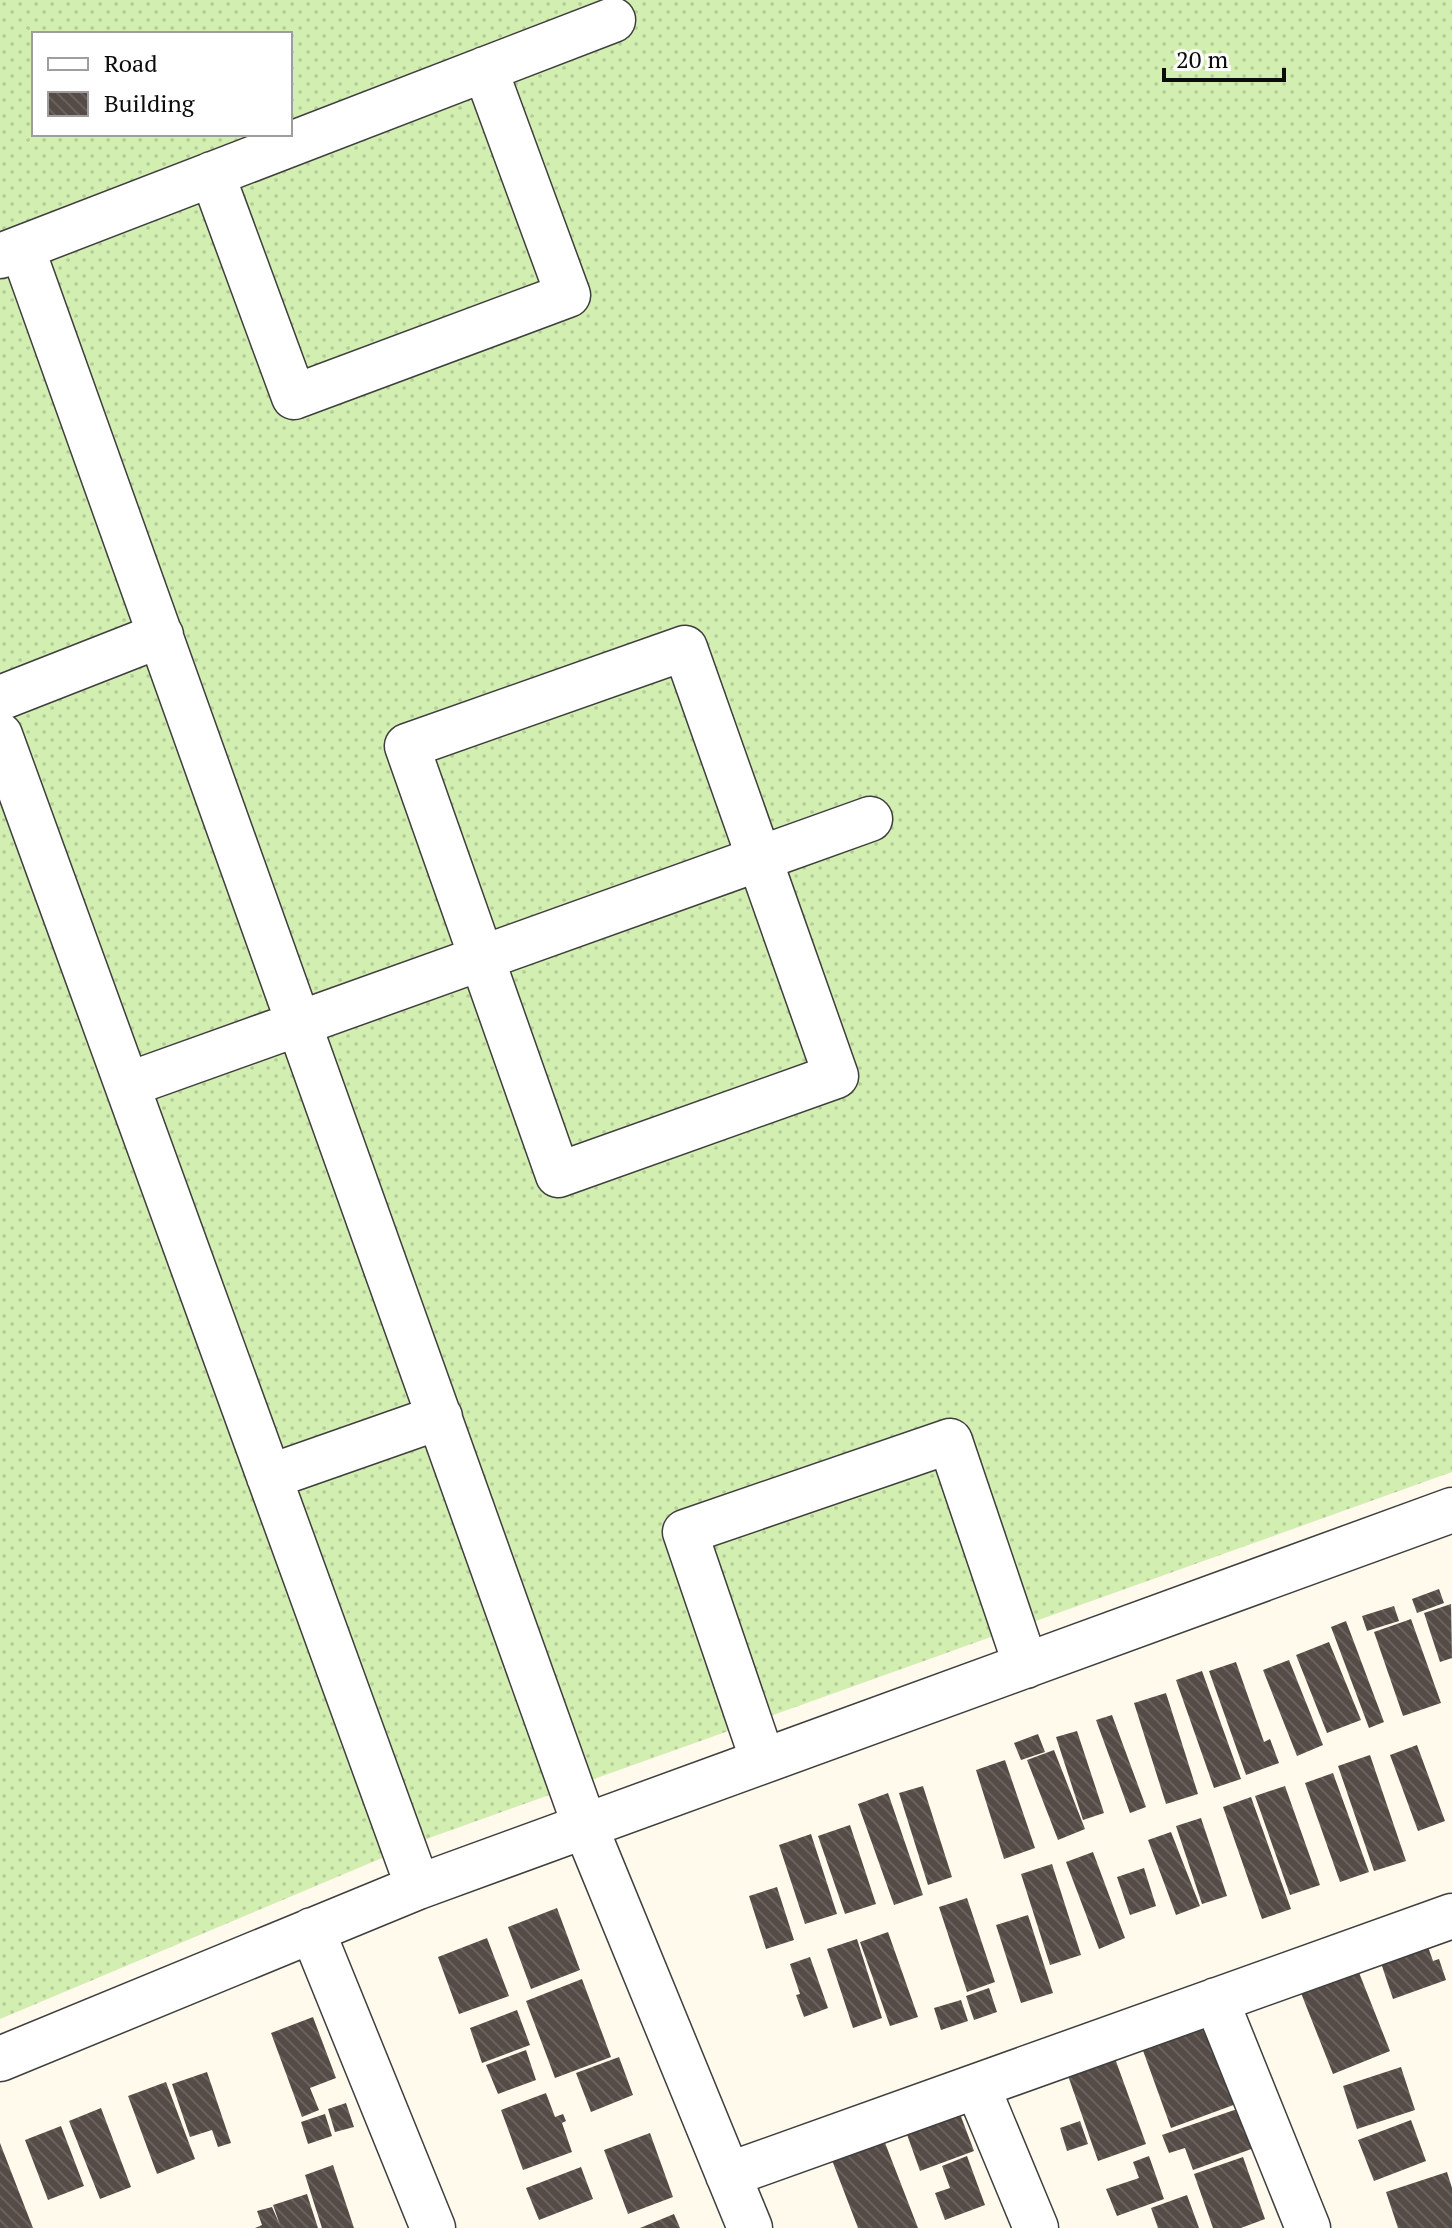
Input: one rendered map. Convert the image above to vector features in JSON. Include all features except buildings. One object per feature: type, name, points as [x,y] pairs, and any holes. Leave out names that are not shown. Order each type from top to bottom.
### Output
[{"type":"street","points":[[613,20],[11,252],[161,635],[585,1826],[750,2228]]},
{"type":"street","points":[[212,174],[294,397],[568,295],[485,69]]},
{"type":"street","points":[[0,698],[161,635]]},
{"type":"street","points":[[685,648],[836,1076],[558,1175],[482,958],[407,746],[685,648]]},
{"type":"street","points":[[0,735],[418,1887]]},
{"type":"street","points":[[127,1085],[870,819]]},
{"type":"street","points":[[269,1477],[440,1417]]},
{"type":"street","points":[[763,1761],[685,1532],[950,1441],[1026,1666]]},
{"type":"street","points":[[0,2059],[418,1887],[1452,1510]]},
{"type":"street","points":[[728,2175],[1452,1916]]},
{"type":"street","points":[[312,1930],[433,2228]]},
{"type":"street","points":[[1216,2000],[1308,2228]]},
{"type":"street","points":[[977,2086],[1036,2228]]},
{"type":"green space","points":[[0,0],[1452,0],[1452,1472],[432,1837],[0,2019]]}]
